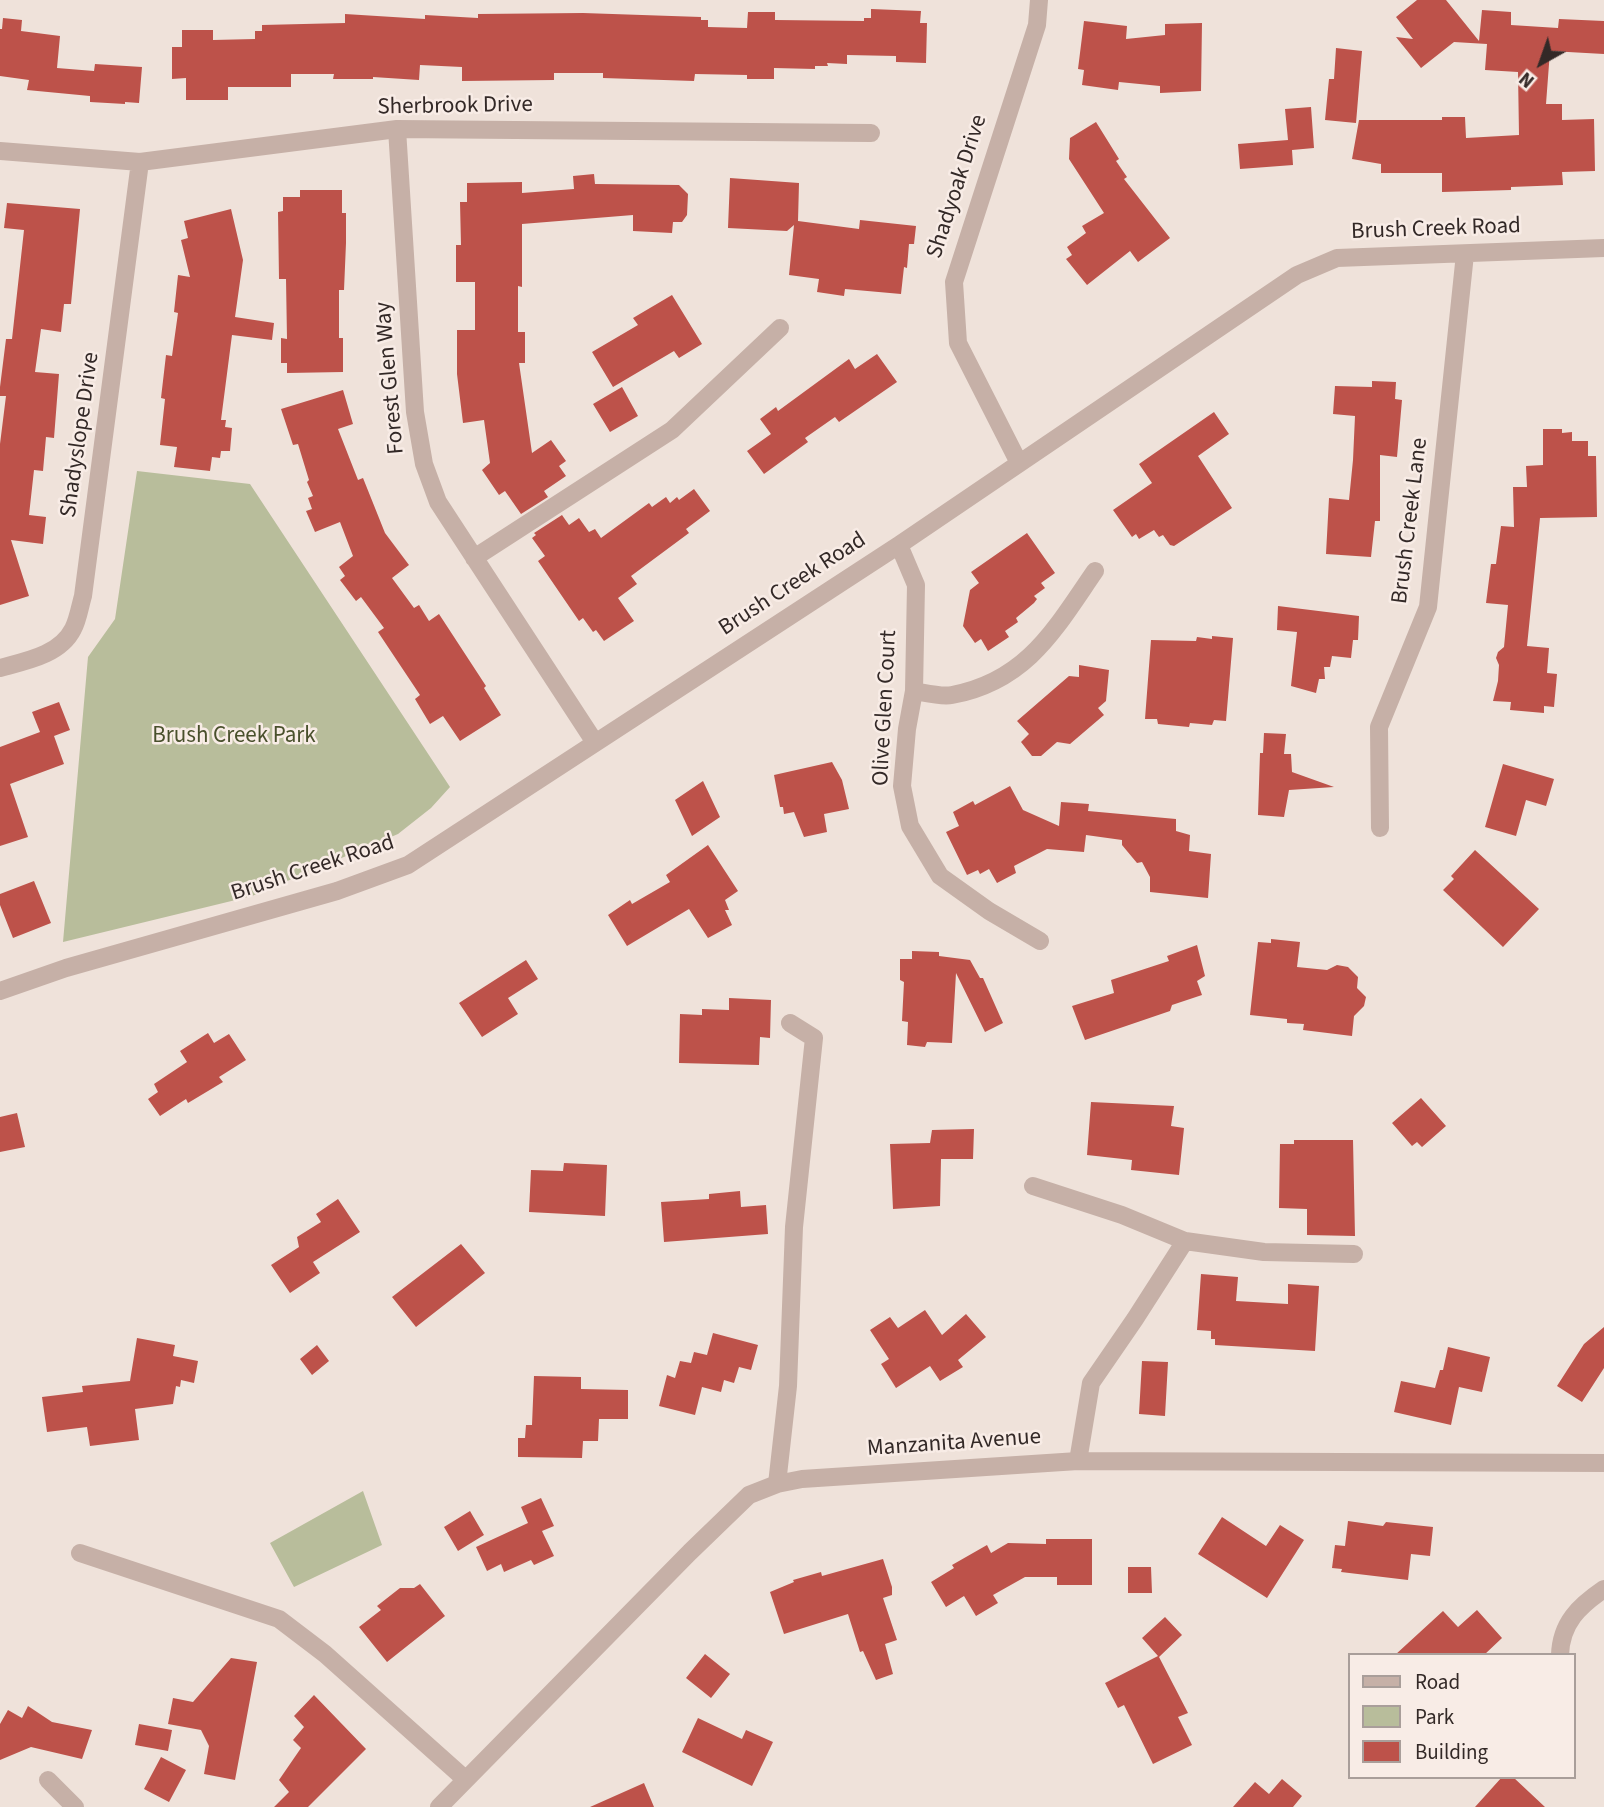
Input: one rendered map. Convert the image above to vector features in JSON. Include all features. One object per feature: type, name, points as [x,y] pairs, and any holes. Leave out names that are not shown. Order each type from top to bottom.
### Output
[{"type":"street","name":"Shadyoak Drive","points":[[1019,463],[958,343],[954,282],[1037,25],[1039,0]]},
{"type":"street","name":"Sherbrook Drive","points":[[0,151],[140,162],[397,129],[871,133]]},
{"type":"street","name":"Forest Glen Way","points":[[397,129],[415,412],[424,464],[439,502],[594,741]]},
{"type":"street","name":"Shadyslope Drive","points":[[0,668],[37,658],[57,647],[73,630],[83,596],[140,162]]},
{"type":"street","name":"Brush Creek Road","points":[[0,991],[66,968],[337,891],[408,865],[529,787],[594,741],[899,545],[1297,275],[1337,258],[1604,248]]},
{"type":"street","name":"Brush Creek Lane","points":[[1380,828],[1378,727],[1428,607],[1465,254]]},
{"type":"street","points":[[474,558],[672,430],[780,328]]},
{"type":"street","name":"Olive Glen Court","points":[[899,545],[916,585],[914,691],[907,729],[902,786],[910,826],[940,876],[989,911],[1041,941]]},
{"type":"street","points":[[914,691],[950,696],[993,682],[1024,664],[1052,634],[1095,571]]},
{"type":"street","points":[[777,1484],[788,1386],[794,1227],[814,1038],[790,1023]]},
{"type":"street","points":[[1033,1186],[1122,1215],[1185,1241],[1264,1252],[1354,1254]]},
{"type":"street","points":[[1078,1461],[1091,1383],[1185,1241]]},
{"type":"street","name":"Manzanita Avenue","points":[[439,1807],[749,1495],[777,1484],[802,1479],[1078,1461],[1604,1463]]},
{"type":"street","points":[[79,1553],[279,1619],[325,1654],[466,1779]]},
{"type":"street","points":[[1560,1653],[1561,1638],[1571,1618],[1604,1588]]},
{"type":"street","points":[[48,1780],[75,1807]]},
{"type":"green space","name":"Brush Creek Park","points":[[137,471],[250,484],[450,787],[431,808],[398,834],[252,896],[63,942],[88,657],[115,619]]},
{"type":"green space","points":[[363,1491],[382,1545],[294,1587],[270,1543]]},
{"type":"building","points":[[1417,0],[1446,0],[1479,41],[1482,10],[1511,12],[1511,25],[1558,28],[1559,19],[1604,21],[1604,54],[1550,51],[1546,104],[1562,104],[1562,120],[1594,119],[1595,171],[1562,172],[1563,185],[1442,192],[1442,173],[1381,173],[1381,164],[1352,159],[1359,120],[1442,120],[1442,117],[1465,117],[1466,138],[1519,135],[1518,72],[1485,70],[1487,44],[1454,42],[1421,68],[1396,37],[1413,39],[1396,17]]},
{"type":"building","points":[[871,9],[921,11],[920,23],[927,23],[926,63],[896,62],[896,56],[847,55],[847,64],[827,63],[828,66],[815,66],[815,69],[774,68],[774,79],[747,79],[747,75],[695,74],[694,81],[603,78],[603,73],[554,73],[554,80],[462,81],[462,67],[420,65],[419,80],[373,77],[333,79],[334,74],[291,74],[291,87],[228,87],[228,100],[186,100],[186,78],[172,79],[172,47],[182,47],[182,30],[213,30],[213,40],[255,39],[255,31],[262,31],[262,25],[345,23],[345,14],[425,19],[425,15],[478,18],[478,14],[583,13],[701,17],[701,20],[708,20],[708,27],[747,28],[748,12],[775,12],[775,20],[864,21],[864,18],[871,18]]},
{"type":"building","points":[[3,18],[22,20],[21,31],[60,36],[57,68],[94,71],[95,64],[142,67],[139,103],[90,102],[90,96],[27,90],[29,80],[0,76],[0,29]]},
{"type":"building","points":[[1084,21],[1127,26],[1126,39],[1165,35],[1165,24],[1202,23],[1201,91],[1160,93],[1160,86],[1119,82],[1118,90],[1082,85],[1084,70],[1078,69]]},
{"type":"building","points":[[1336,48],[1362,51],[1356,123],[1325,120],[1329,79],[1334,79]]},
{"type":"building","points":[[1311,107],[1314,148],[1292,150],[1293,165],[1240,169],[1238,144],[1288,140],[1285,109]]},
{"type":"building","points":[[1096,122],[1119,159],[1116,161],[1127,177],[1124,179],[1170,238],[1138,262],[1130,251],[1087,285],[1066,259],[1072,255],[1067,247],[1086,233],[1082,226],[1104,213],[1069,159],[1070,138]]},
{"type":"building","points":[[594,174],[595,184],[679,185],[688,194],[687,215],[682,222],[673,222],[672,233],[633,231],[633,215],[522,224],[522,287],[518,286],[518,332],[525,332],[525,363],[519,363],[532,453],[551,440],[566,461],[559,466],[566,476],[544,491],[548,497],[521,514],[505,491],[499,495],[482,470],[490,463],[484,420],[463,423],[457,374],[457,330],[475,330],[475,282],[456,282],[456,245],[461,245],[460,202],[467,202],[467,183],[522,182],[522,193],[574,189],[573,176]]},
{"type":"building","points":[[730,178],[799,183],[798,221],[859,229],[860,220],[916,226],[914,244],[909,244],[901,294],[845,289],[844,296],[817,292],[819,279],[789,275],[794,225],[787,231],[728,228]]},
{"type":"building","points":[[300,190],[342,190],[342,213],[346,213],[344,290],[339,290],[339,338],[343,338],[343,372],[287,373],[287,363],[281,363],[281,338],[287,339],[286,279],[279,279],[278,212],[283,211],[283,197],[300,197]]},
{"type":"building","points":[[7,203],[80,209],[71,304],[64,304],[61,332],[41,329],[35,372],[59,374],[54,438],[46,437],[43,471],[34,470],[29,515],[46,517],[43,544],[11,540],[29,596],[0,605],[0,444],[6,396],[0,396],[0,387],[6,339],[12,339],[24,230],[4,228]]},
{"type":"building","points":[[231,209],[243,260],[235,317],[274,323],[272,340],[232,335],[221,420],[226,420],[225,427],[232,428],[230,451],[221,451],[220,458],[212,457],[210,471],[174,467],[177,447],[160,445],[165,399],[161,398],[166,355],[172,356],[178,313],[174,312],[178,275],[190,277],[181,240],[188,238],[184,221]]},
{"type":"building","points":[[672,295],[702,344],[679,358],[674,351],[613,387],[592,352],[638,325],[633,318]]},
{"type":"building","points":[[877,354],[897,382],[839,422],[835,417],[805,438],[808,442],[764,474],[747,451],[771,434],[760,419],[776,407],[778,411],[849,359],[855,369]]},
{"type":"building","points":[[1372,381],[1396,382],[1395,399],[1402,400],[1397,457],[1380,455],[1380,521],[1375,521],[1371,557],[1326,554],[1329,498],[1349,500],[1353,460],[1355,416],[1333,414],[1335,386],[1372,387]]},
{"type":"building","points":[[622,387],[638,416],[610,432],[593,404]]},
{"type":"building","points":[[343,390],[353,424],[338,429],[358,480],[363,478],[385,533],[409,565],[392,578],[414,608],[419,605],[429,621],[439,614],[486,686],[484,688],[501,715],[460,741],[443,716],[430,724],[415,699],[420,695],[378,632],[384,628],[361,597],[356,601],[340,580],[345,576],[339,567],[353,556],[340,522],[315,532],[306,511],[312,509],[308,498],[313,496],[298,444],[293,445],[281,409]]},
{"type":"building","points":[[1214,412],[1229,434],[1198,456],[1232,508],[1174,546],[1170,545],[1163,535],[1159,537],[1154,530],[1139,539],[1136,534],[1132,537],[1113,510],[1152,483],[1139,464]]},
{"type":"building","points":[[1543,429],[1562,429],[1562,433],[1572,432],[1572,441],[1588,441],[1588,456],[1596,456],[1597,517],[1540,518],[1527,646],[1549,648],[1547,673],[1557,674],[1554,707],[1544,706],[1544,713],[1510,710],[1511,702],[1493,701],[1498,681],[1499,665],[1496,658],[1504,647],[1508,605],[1486,603],[1491,564],[1496,564],[1501,526],[1514,527],[1513,487],[1527,487],[1526,466],[1543,465]]},
{"type":"building","points":[[694,489],[710,511],[686,529],[689,533],[631,576],[637,584],[618,598],[634,621],[604,641],[583,618],[579,621],[538,561],[545,556],[532,538],[536,535],[534,533],[562,515],[569,525],[579,518],[589,532],[595,529],[601,538],[649,503],[652,507],[666,497],[670,503]]},
{"type":"building","points":[[1027,533],[1055,573],[1041,583],[1045,588],[1034,596],[1037,599],[1034,603],[1016,618],[1018,622],[1005,631],[1009,637],[988,651],[981,639],[975,643],[963,626],[970,590],[979,583],[971,572]]},
{"type":"building","points":[[1278,606],[1359,616],[1358,640],[1353,640],[1351,658],[1332,656],[1330,667],[1324,667],[1325,679],[1319,679],[1316,693],[1291,686],[1297,632],[1277,630]]},
{"type":"building","points":[[1212,636],[1233,638],[1226,721],[1214,720],[1212,725],[1190,723],[1189,727],[1158,724],[1157,719],[1145,719],[1151,640],[1196,641],[1197,637],[1212,639]]},
{"type":"building","points":[[1079,665],[1109,670],[1106,701],[1098,708],[1104,715],[1070,744],[1057,742],[1041,756],[1032,756],[1021,742],[1029,734],[1017,721],[1069,676],[1079,677]]},
{"type":"building","points":[[59,702],[70,730],[54,736],[64,764],[10,784],[28,837],[0,846],[0,747],[40,732],[32,712]]},
{"type":"building","points":[[1264,733],[1286,734],[1284,754],[1291,754],[1292,772],[1334,787],[1289,790],[1284,817],[1258,815],[1260,753],[1263,753]]},
{"type":"building","points":[[832,762],[842,780],[849,809],[824,814],[827,832],[804,837],[794,812],[784,814],[783,807],[780,807],[774,775]]},
{"type":"building","points":[[1503,764],[1554,779],[1546,806],[1526,800],[1516,836],[1485,827]]},
{"type":"building","points":[[703,781],[720,817],[692,836],[675,800]]},
{"type":"building","points":[[1010,786],[1023,810],[1059,826],[1061,802],[1089,804],[1088,811],[1176,819],[1176,831],[1190,835],[1189,851],[1211,854],[1208,898],[1150,892],[1150,877],[1142,862],[1137,863],[1122,845],[1122,840],[1086,835],[1084,852],[1047,849],[1014,866],[1016,873],[997,883],[989,869],[980,874],[978,870],[967,875],[946,832],[959,826],[953,812],[973,801],[975,805]]},
{"type":"building","points":[[708,845],[738,891],[725,900],[729,910],[725,910],[732,925],[708,938],[689,909],[627,946],[608,915],[630,900],[632,904],[670,882],[666,875]]},
{"type":"building","points":[[1475,850],[1539,909],[1503,947],[1443,890],[1454,879],[1451,876]]},
{"type":"building","points":[[34,881],[51,923],[13,938],[0,905],[0,894]]},
{"type":"building","points":[[1271,939],[1300,942],[1297,967],[1327,970],[1337,965],[1348,967],[1358,977],[1357,988],[1366,997],[1364,1006],[1354,1016],[1352,1036],[1303,1030],[1304,1024],[1287,1023],[1287,1019],[1250,1015],[1258,942],[1271,943]]},
{"type":"building","points":[[1197,945],[1205,976],[1197,981],[1202,995],[1172,1005],[1170,1011],[1085,1040],[1072,1006],[1114,993],[1111,980],[1169,961],[1167,956]]},
{"type":"building","points":[[912,951],[939,952],[939,956],[970,960],[980,978],[983,978],[1003,1023],[985,1032],[956,973],[952,1043],[927,1042],[925,1047],[907,1045],[908,1022],[902,1021],[904,982],[900,980],[900,959],[912,959]]},
{"type":"building","points":[[526,960],[538,979],[508,998],[518,1014],[482,1037],[459,1003]]},
{"type":"building","points":[[729,998],[771,1000],[770,1038],[760,1037],[759,1065],[679,1063],[680,1014],[702,1015],[702,1009],[729,1010]]},
{"type":"building","points":[[208,1033],[214,1043],[229,1034],[246,1060],[219,1077],[223,1082],[188,1103],[186,1099],[160,1116],[148,1099],[158,1092],[154,1084],[187,1062],[180,1051]]},
{"type":"building","points":[[1421,1098],[1446,1126],[1422,1147],[1417,1142],[1412,1146],[1392,1123]]},
{"type":"building","points":[[1091,1102],[1174,1106],[1171,1126],[1184,1128],[1179,1175],[1131,1170],[1132,1160],[1087,1155]]},
{"type":"building","points":[[17,1113],[25,1147],[0,1152],[0,1117]]},
{"type":"building","points":[[974,1129],[973,1159],[941,1159],[940,1206],[893,1209],[890,1144],[930,1143],[932,1130]]},
{"type":"building","points":[[1294,1140],[1353,1140],[1355,1236],[1307,1235],[1307,1209],[1279,1208],[1280,1144],[1294,1144]]},
{"type":"building","points":[[564,1163],[607,1165],[605,1216],[529,1212],[531,1170],[563,1171]]},
{"type":"building","points":[[740,1191],[741,1207],[766,1205],[768,1234],[664,1242],[661,1202],[709,1199],[709,1194]]},
{"type":"building","points":[[338,1199],[360,1232],[313,1262],[320,1273],[290,1293],[271,1265],[299,1247],[297,1237],[321,1222],[316,1214]]},
{"type":"building","points":[[461,1244],[485,1273],[416,1327],[392,1297]]},
{"type":"building","points":[[1201,1274],[1238,1277],[1236,1301],[1288,1304],[1288,1284],[1319,1286],[1315,1351],[1215,1345],[1215,1339],[1211,1339],[1211,1331],[1197,1330]]},
{"type":"building","points":[[925,1310],[942,1335],[966,1314],[986,1337],[958,1360],[963,1367],[940,1381],[930,1366],[896,1388],[881,1364],[889,1359],[870,1330],[890,1317],[898,1328]]},
{"type":"building","points":[[1604,1327],[1604,1368],[1582,1402],[1557,1386],[1584,1344]]},
{"type":"building","points":[[713,1333],[758,1345],[751,1370],[739,1367],[734,1383],[724,1380],[721,1392],[702,1387],[695,1415],[659,1406],[667,1375],[675,1378],[680,1361],[691,1363],[694,1352],[707,1355]]},
{"type":"building","points":[[137,1338],[175,1345],[173,1356],[198,1361],[194,1383],[181,1380],[180,1387],[176,1386],[173,1404],[135,1409],[139,1440],[90,1446],[87,1427],[47,1432],[42,1397],[83,1392],[82,1386],[130,1381]]},
{"type":"building","points":[[317,1345],[329,1361],[312,1375],[300,1359]]},
{"type":"building","points":[[1448,1347],[1490,1357],[1482,1392],[1459,1387],[1451,1425],[1394,1412],[1401,1381],[1435,1388],[1440,1370],[1443,1370]]},
{"type":"building","points":[[1142,1361],[1168,1362],[1165,1416],[1139,1414]]},
{"type":"building","points":[[534,1376],[581,1377],[581,1389],[628,1390],[628,1419],[599,1419],[598,1441],[583,1441],[582,1458],[518,1457],[518,1438],[525,1438],[526,1425],[532,1425]]},
{"type":"building","points":[[541,1498],[554,1526],[542,1531],[554,1556],[534,1565],[531,1560],[504,1572],[501,1564],[487,1571],[476,1547],[528,1523],[521,1507]]},
{"type":"building","points":[[470,1511],[484,1535],[458,1551],[444,1527]]},
{"type":"building","points":[[1222,1517],[1266,1546],[1280,1525],[1304,1540],[1267,1598],[1198,1554]]},
{"type":"building","points":[[1348,1521],[1383,1526],[1386,1522],[1433,1527],[1430,1556],[1411,1554],[1408,1580],[1341,1572],[1342,1569],[1332,1568],[1335,1545],[1345,1546]]},
{"type":"building","points":[[1046,1539],[1092,1539],[1092,1585],[1057,1585],[1057,1577],[1025,1577],[993,1595],[998,1603],[976,1616],[964,1596],[946,1607],[931,1582],[954,1568],[952,1565],[987,1545],[991,1553],[1008,1543],[1046,1544]]},
{"type":"building","points":[[883,1559],[892,1595],[883,1598],[897,1640],[885,1644],[893,1674],[876,1680],[863,1651],[860,1652],[848,1614],[784,1634],[770,1592],[794,1582],[793,1580],[821,1572],[822,1576]]},
{"type":"building","points":[[1128,1567],[1151,1567],[1152,1593],[1128,1593]]},
{"type":"building","points":[[420,1584],[445,1616],[387,1662],[359,1627],[381,1610],[377,1606],[400,1588],[414,1588]]},
{"type":"building","points":[[1477,1610],[1502,1638],[1486,1653],[1397,1653],[1443,1611],[1458,1627]]},
{"type":"building","points":[[1165,1617],[1182,1635],[1159,1657],[1188,1713],[1178,1717],[1192,1745],[1153,1764],[1124,1705],[1118,1708],[1105,1683],[1158,1656],[1142,1638]]},
{"type":"building","points":[[705,1654],[730,1674],[711,1698],[686,1678]]},
{"type":"building","points":[[231,1658],[257,1662],[235,1780],[204,1774],[209,1746],[201,1730],[168,1724],[173,1698],[193,1702]]},
{"type":"building","points":[[314,1695],[366,1749],[308,1807],[274,1807],[289,1792],[279,1780],[301,1748],[293,1740],[304,1727],[294,1716]]},
{"type":"building","points":[[28,1706],[52,1722],[92,1730],[82,1759],[31,1747],[0,1760],[0,1724],[8,1710],[22,1718]]},
{"type":"building","points":[[698,1718],[742,1739],[746,1730],[773,1742],[752,1786],[682,1752]]},
{"type":"building","points":[[139,1724],[172,1730],[168,1751],[135,1745]]},
{"type":"building","points":[[161,1757],[186,1770],[169,1802],[144,1789]]},
{"type":"building","points":[[1282,1779],[1302,1796],[1293,1807],[1233,1807],[1255,1782],[1269,1794]]},
{"type":"building","points":[[1500,1779],[1515,1779],[1545,1807],[1475,1807]]},
{"type":"building","points":[[644,1783],[654,1807],[590,1807]]}]
